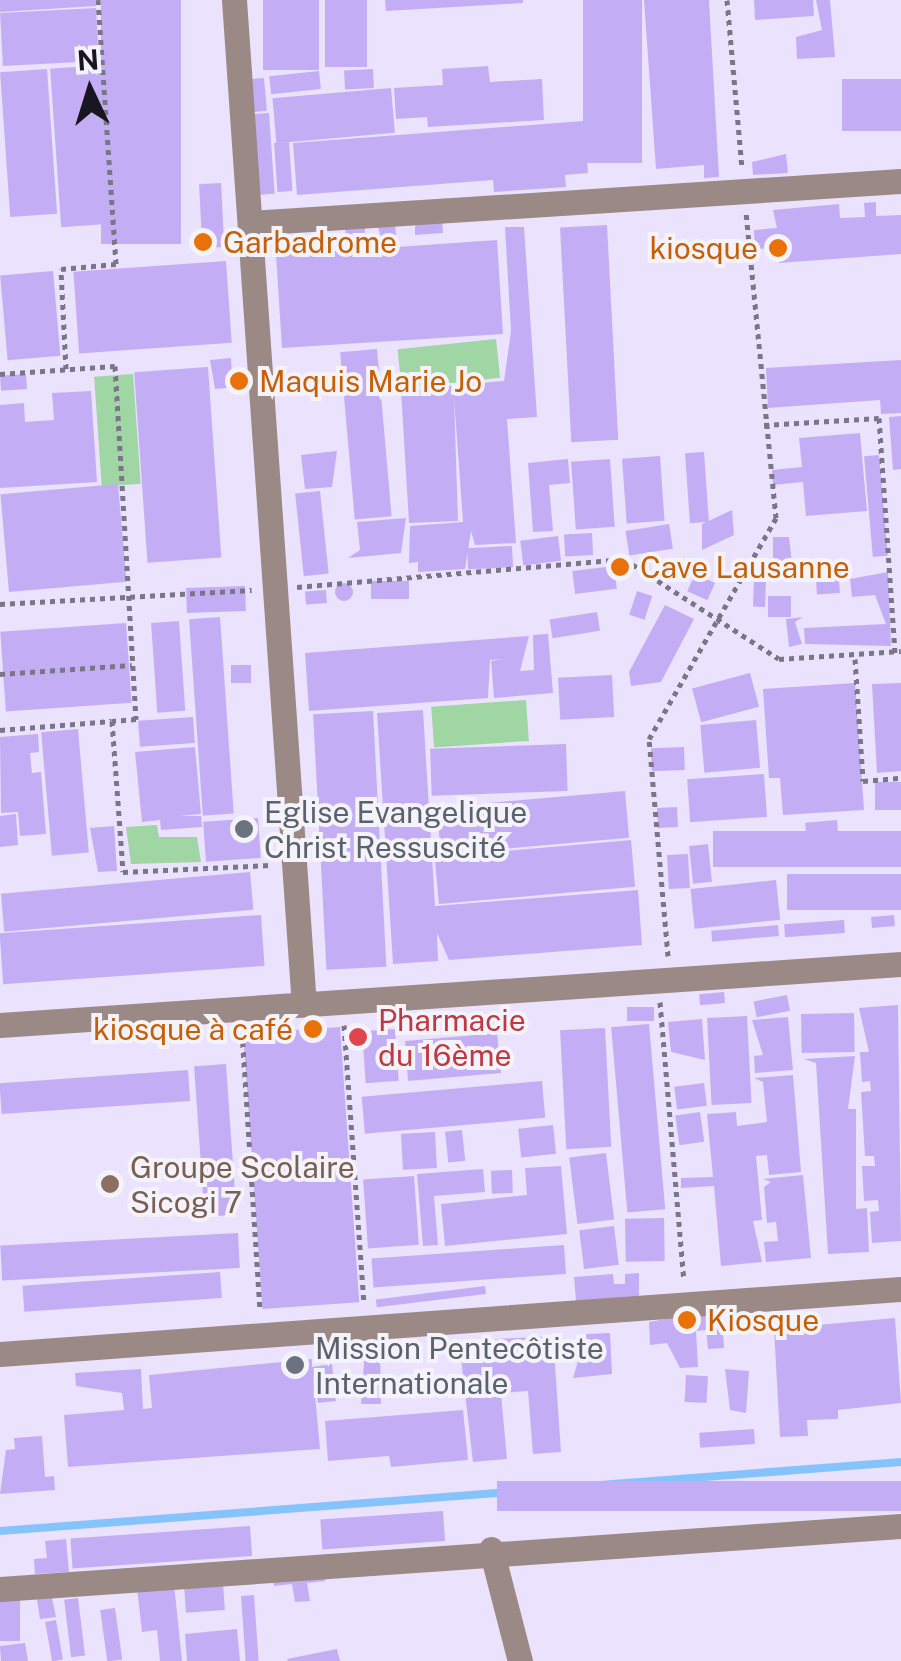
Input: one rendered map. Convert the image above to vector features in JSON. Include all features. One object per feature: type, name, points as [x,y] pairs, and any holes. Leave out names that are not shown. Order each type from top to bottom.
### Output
[{"type":"street","points":[[234,0],[304,1004]]},
{"type":"street","points":[[251,223],[901,181]]},
{"type":"street","points":[[0,1025],[901,964]]},
{"type":"street","points":[[0,1354],[901,1289]]},
{"type":"street","points":[[0,1589],[492,1549],[901,1526]]},
{"type":"street","points":[[492,1549],[520,1661]]},
{"type":"path","points":[[66,369],[61,269],[116,264],[98,0]]},
{"type":"path","points":[[686,1304],[649,739],[717,614],[776,518],[764,425],[727,0]]},
{"type":"path","points":[[0,374],[115,366],[136,719],[0,730]]},
{"type":"path","points":[[0,604],[276,588],[624,560],[717,614],[779,659],[855,659],[898,651],[880,418],[764,425]]},
{"type":"path","points":[[855,659],[863,781],[901,778]]},
{"type":"path","points":[[0,674],[133,665]]},
{"type":"path","points":[[112,721],[123,872],[294,864]]},
{"type":"path","points":[[343,1002],[366,1328]]},
{"type":"path","points":[[240,1008],[262,1335]]},
{"type":"green space","points":[[496,339],[500,378],[402,388],[398,349]]},
{"type":"green space","points":[[133,374],[141,484],[102,486],[94,377]]},
{"type":"green space","points":[[526,700],[529,741],[434,748],[431,707]]},
{"type":"green space","points":[[157,825],[159,837],[197,837],[201,862],[131,864],[126,827]]},
{"type":"building","points":[[0,0],[95,0],[96,6],[0,12]]},
{"type":"building","points":[[101,0],[181,0],[181,244],[101,244]]},
{"type":"building","points":[[263,0],[319,0],[319,70],[263,70]]},
{"type":"building","points":[[325,0],[367,0],[367,67],[325,67]]},
{"type":"building","points":[[385,0],[523,0],[523,3],[386,11]]},
{"type":"building","points":[[583,0],[642,0],[642,163],[583,163]]},
{"type":"building","points":[[644,0],[709,0],[719,177],[704,178],[704,165],[656,169]]},
{"type":"building","points":[[754,0],[813,0],[814,16],[755,20]]},
{"type":"building","points":[[816,0],[830,0],[835,57],[797,59],[796,37],[822,30]]},
{"type":"building","points":[[96,8],[99,61],[3,66],[0,13]]},
{"type":"building","points":[[102,65],[113,224],[61,227],[50,69]]},
{"type":"building","points":[[488,66],[490,82],[542,79],[544,120],[428,127],[427,117],[396,119],[394,88],[443,85],[442,69]]},
{"type":"building","points":[[47,69],[57,214],[10,217],[0,72]]},
{"type":"building","points":[[373,69],[374,88],[345,89],[344,71]]},
{"type":"building","points":[[319,71],[321,89],[271,94],[269,76]]},
{"type":"building","points":[[264,78],[267,111],[252,112],[249,79]]},
{"type":"building","points":[[842,79],[901,79],[901,131],[842,131]]},
{"type":"building","points":[[391,88],[395,133],[276,143],[272,98]]},
{"type":"building","points":[[269,113],[275,194],[260,195],[254,114]]},
{"type":"building","points":[[584,121],[588,173],[565,175],[566,187],[494,192],[493,180],[297,195],[293,143]]},
{"type":"building","points":[[289,142],[292,191],[277,192],[274,143]]},
{"type":"building","points":[[786,154],[788,173],[753,175],[752,162]]},
{"type":"building","points":[[221,183],[224,247],[202,248],[199,184]]},
{"type":"building","points":[[876,202],[876,216],[901,215],[901,254],[779,263],[778,248],[755,249],[754,230],[777,228],[773,210],[839,204],[840,218],[865,217],[864,203]]},
{"type":"building","points":[[430,219],[442,219],[443,233],[415,235],[415,226]]},
{"type":"building","points":[[365,223],[365,248],[384,247],[377,224],[395,223],[397,247],[497,240],[503,334],[282,348],[276,255],[347,250],[345,225]]},
{"type":"building","points":[[607,225],[618,440],[571,442],[560,227]]},
{"type":"building","points":[[505,227],[524,227],[537,417],[507,419],[516,543],[475,545],[471,531],[465,569],[418,572],[418,562],[409,563],[410,526],[463,522],[454,398],[458,521],[409,523],[401,390],[504,381],[511,331]]},
{"type":"building","points":[[226,261],[232,343],[79,353],[73,272]]},
{"type":"building","points":[[53,271],[60,356],[8,360],[0,276]]},
{"type":"building","points":[[377,349],[392,516],[355,520],[340,352]]},
{"type":"building","points":[[231,358],[232,375],[247,374],[248,386],[215,389],[210,360]]},
{"type":"building","points":[[901,360],[901,413],[881,414],[880,400],[768,408],[766,368]]},
{"type":"building","points":[[208,367],[221,558],[148,563],[134,372]]},
{"type":"building","points":[[26,374],[27,389],[1,391],[0,376]]},
{"type":"building","points":[[91,391],[97,482],[0,488],[0,405],[24,403],[25,422],[54,420],[52,393]]},
{"type":"building","points":[[901,416],[901,469],[893,470],[889,417]]},
{"type":"building","points":[[860,433],[867,511],[806,516],[803,482],[773,485],[772,470],[802,467],[799,438]]},
{"type":"building","points":[[337,451],[332,487],[305,489],[301,455]]},
{"type":"building","points":[[704,452],[709,522],[690,523],[685,453]]},
{"type":"building","points":[[879,455],[888,556],[873,557],[864,456]]},
{"type":"building","points":[[660,456],[665,521],[627,523],[622,459]]},
{"type":"building","points":[[568,459],[570,483],[549,485],[553,531],[533,532],[528,463]]},
{"type":"building","points":[[610,459],[615,527],[576,530],[571,462]]},
{"type":"building","points":[[118,484],[127,582],[9,592],[0,494]]},
{"type":"building","points":[[320,491],[329,574],[304,576],[295,494]]},
{"type":"building","points":[[732,510],[734,535],[702,550],[702,524]]},
{"type":"building","points":[[406,518],[401,553],[348,558],[360,550],[357,522]]},
{"type":"building","points":[[669,524],[673,549],[629,556],[626,531]]},
{"type":"building","points":[[592,533],[593,555],[565,556],[564,534]]},
{"type":"building","points":[[558,536],[561,561],[523,565],[520,541]]},
{"type":"building","points":[[773,537],[789,537],[792,563],[773,563]]},
{"type":"building","points":[[512,546],[513,567],[468,569],[467,548]]},
{"type":"building","points":[[614,566],[617,589],[575,594],[572,571]]},
{"type":"building","points":[[888,572],[891,646],[805,644],[804,628],[886,624],[875,595],[852,597],[850,579]]},
{"type":"building","points":[[695,574],[715,583],[707,600],[687,591]]},
{"type":"building","points":[[754,579],[766,579],[765,607],[753,607]]},
{"type":"building","points":[[839,580],[840,593],[817,595],[816,582]]},
{"type":"building","points":[[371,581],[409,581],[409,599],[371,599]]},
{"type":"building","points":[[344,583],[353,592],[344,601],[335,592]]},
{"type":"building","points":[[245,586],[246,611],[187,613],[186,588]]},
{"type":"building","points":[[326,590],[327,603],[306,604],[305,591]]},
{"type":"building","points":[[637,591],[652,596],[644,620],[629,615]]},
{"type":"building","points":[[768,596],[791,596],[791,617],[768,617]]},
{"type":"building","points":[[665,605],[694,619],[661,682],[631,686],[629,672]]},
{"type":"building","points":[[597,612],[600,631],[553,638],[550,620]]},
{"type":"building","points":[[220,617],[234,814],[203,816],[189,619]]},
{"type":"building","points":[[803,617],[795,622],[802,644],[789,647],[786,619]]},
{"type":"building","points":[[179,621],[185,711],[157,713],[151,623]]},
{"type":"building","points":[[126,623],[132,703],[6,712],[0,632]]},
{"type":"building","points":[[548,634],[553,693],[494,698],[491,661],[503,659],[490,660],[488,698],[309,711],[305,653],[529,636],[520,671],[534,670],[533,635]]},
{"type":"building","points":[[231,665],[251,665],[251,683],[231,683]]},
{"type":"building","points":[[750,673],[759,707],[701,722],[692,689]]},
{"type":"building","points":[[612,675],[614,717],[560,720],[558,678]]},
{"type":"building","points":[[855,683],[864,810],[783,815],[780,778],[769,778],[763,689]]},
{"type":"building","points":[[901,683],[901,771],[877,773],[872,684]]},
{"type":"building","points":[[423,710],[435,906],[638,890],[642,945],[449,960],[437,933],[438,961],[393,964],[377,713]]},
{"type":"building","points":[[373,711],[386,967],[326,970],[313,714]]},
{"type":"building","points":[[193,717],[195,743],[140,747],[138,721]]},
{"type":"building","points":[[756,720],[760,768],[704,773],[700,725]]},
{"type":"building","points":[[78,729],[89,853],[52,856],[41,732]]},
{"type":"building","points":[[38,734],[39,752],[30,753],[32,773],[41,772],[46,834],[20,836],[18,812],[1,813],[0,737]]},
{"type":"building","points":[[566,744],[568,791],[432,796],[430,749]]},
{"type":"building","points":[[195,747],[201,814],[180,816],[201,816],[202,827],[161,830],[160,820],[142,822],[135,752]]},
{"type":"building","points":[[684,747],[685,770],[652,771],[651,748]]},
{"type":"building","points":[[764,774],[767,817],[690,822],[687,779]]},
{"type":"building","points":[[875,782],[901,782],[901,810],[875,810]]},
{"type":"building","points":[[625,791],[629,838],[441,854],[437,807]]},
{"type":"building","points":[[677,807],[678,827],[658,828],[657,808]]},
{"type":"building","points":[[16,814],[18,845],[0,847],[0,816]]},
{"type":"building","points":[[258,818],[261,858],[206,862],[203,822]]},
{"type":"building","points":[[837,820],[838,832],[806,835],[805,823]]},
{"type":"building","points":[[114,826],[117,871],[98,872],[90,828]]},
{"type":"building","points":[[713,831],[901,831],[901,867],[713,867]]},
{"type":"building","points":[[631,840],[635,887],[439,904],[435,857]]},
{"type":"building","points":[[708,844],[712,882],[693,884],[689,846]]},
{"type":"building","points":[[688,854],[690,888],[669,889],[667,855]]},
{"type":"building","points":[[250,872],[253,910],[4,932],[1,894]]},
{"type":"building","points":[[787,874],[901,874],[901,910],[787,910]]},
{"type":"building","points":[[776,880],[780,920],[695,929],[690,889]]},
{"type":"building","points":[[261,915],[265,966],[3,984],[0,933]]},
{"type":"building","points":[[894,915],[895,926],[872,928],[871,917]]},
{"type":"building","points":[[844,920],[845,933],[785,937],[784,924]]},
{"type":"building","points":[[778,925],[779,936],[712,942],[711,931]]},
{"type":"building","points":[[724,992],[725,1003],[700,1005],[699,994]]},
{"type":"building","points":[[787,995],[790,1011],[757,1017],[754,1001]]},
{"type":"building","points":[[898,1005],[901,1241],[872,1243],[870,1212],[879,1211],[878,1200],[864,1201],[862,1166],[875,1166],[874,1156],[865,1156],[861,1092],[871,1091],[870,1081],[862,1082],[860,1052],[869,1052],[859,1008]]},
{"type":"building","points":[[627,1007],[654,1007],[654,1021],[627,1021]]},
{"type":"building","points":[[854,1013],[855,1052],[802,1053],[801,1014]]},
{"type":"building","points":[[510,1014],[511,1032],[497,1033],[501,1073],[408,1081],[405,1041],[488,1034],[487,1016]]},
{"type":"building","points":[[747,1016],[752,1103],[712,1105],[707,1018]]},
{"type":"building","points":[[788,1017],[793,1070],[755,1073],[754,1056],[763,1055],[752,1020]]},
{"type":"building","points":[[702,1019],[705,1060],[671,1052],[668,1022]]},
{"type":"building","points":[[649,1024],[665,1209],[627,1213],[611,1027]]},
{"type":"building","points":[[340,1027],[359,1302],[262,1309],[243,1034]]},
{"type":"building","points":[[605,1028],[611,1147],[566,1149],[560,1030]]},
{"type":"building","points":[[395,1029],[399,1081],[366,1083],[362,1031]]},
{"type":"building","points":[[855,1056],[848,1109],[856,1109],[856,1209],[867,1208],[869,1252],[828,1254],[816,1063],[804,1059]]},
{"type":"building","points":[[226,1064],[237,1215],[205,1217],[194,1066]]},
{"type":"building","points":[[188,1070],[190,1101],[2,1114],[0,1083]]},
{"type":"building","points":[[793,1075],[801,1172],[769,1175],[767,1155],[756,1156],[762,1220],[753,1221],[762,1262],[721,1266],[714,1186],[681,1188],[681,1178],[713,1177],[707,1114],[736,1112],[737,1126],[767,1122],[763,1082],[754,1078]]},
{"type":"building","points":[[542,1081],[545,1118],[365,1134],[362,1097]]},
{"type":"building","points":[[704,1083],[707,1106],[677,1109],[674,1087]]},
{"type":"building","points":[[700,1112],[704,1142],[679,1145],[675,1115]]},
{"type":"building","points":[[553,1125],[556,1154],[521,1157],[518,1129]]},
{"type":"building","points":[[462,1130],[465,1161],[448,1163],[445,1132]]},
{"type":"building","points":[[435,1132],[437,1168],[403,1170],[401,1134]]},
{"type":"building","points":[[606,1153],[614,1220],[577,1224],[569,1158]]},
{"type":"building","points":[[561,1166],[567,1234],[445,1246],[441,1204],[527,1195],[525,1168]]},
{"type":"building","points":[[483,1169],[485,1192],[434,1196],[438,1245],[423,1246],[417,1174]]},
{"type":"building","points":[[512,1170],[513,1193],[492,1194],[491,1171]]},
{"type":"building","points":[[803,1175],[811,1258],[766,1262],[764,1242],[778,1241],[776,1222],[767,1223],[764,1187],[771,1182],[763,1179]]},
{"type":"building","points":[[414,1176],[419,1245],[368,1248],[363,1180]]},
{"type":"building","points":[[664,1218],[665,1261],[626,1262],[625,1219]]},
{"type":"building","points":[[614,1226],[619,1265],[584,1269],[579,1230]]},
{"type":"building","points":[[238,1233],[240,1268],[2,1280],[0,1245]]},
{"type":"building","points":[[564,1245],[566,1274],[373,1287],[371,1258]]},
{"type":"building","points":[[220,1272],[222,1298],[24,1312],[22,1286]]},
{"type":"building","points":[[639,1273],[639,1298],[576,1301],[574,1277],[613,1274],[614,1284],[625,1284],[625,1274]]},
{"type":"building","points":[[485,1286],[486,1294],[377,1307],[376,1299]]},
{"type":"building","points":[[705,1312],[706,1319],[722,1318],[724,1348],[708,1349],[706,1330],[696,1331],[698,1367],[680,1368],[667,1343],[650,1345],[649,1322]]},
{"type":"building","points":[[895,1318],[901,1403],[838,1410],[838,1419],[807,1420],[808,1436],[780,1437],[774,1329]]},
{"type":"building","points":[[610,1333],[612,1374],[573,1378],[586,1334]]},
{"type":"building","points":[[366,1335],[378,1340],[372,1351],[380,1351],[381,1404],[361,1404]]},
{"type":"building","points":[[553,1336],[561,1452],[533,1454],[528,1391],[501,1393],[507,1459],[473,1462],[459,1341]]},
{"type":"building","points":[[312,1359],[312,1367],[332,1364],[336,1401],[318,1403],[313,1373],[320,1449],[68,1467],[64,1415],[124,1410],[122,1393],[76,1386],[75,1373],[141,1369],[143,1409],[152,1408],[149,1375]]},
{"type":"building","points":[[725,1369],[749,1371],[746,1413],[730,1410]]},
{"type":"building","points":[[686,1375],[708,1376],[707,1403],[685,1402]]},
{"type":"building","points":[[463,1410],[468,1460],[391,1467],[389,1456],[328,1461],[325,1421]]},
{"type":"building","points":[[754,1429],[755,1444],[700,1448],[699,1433]]},
{"type":"building","points":[[42,1436],[45,1477],[54,1476],[55,1490],[0,1494],[6,1450],[15,1449],[14,1438]]},
{"type":"building","points":[[497,1481],[901,1481],[901,1511],[497,1511]]},
{"type":"building","points":[[443,1511],[445,1541],[322,1550],[320,1520]]},
{"type":"building","points":[[250,1526],[252,1556],[73,1568],[70,1539]]},
{"type":"building","points":[[66,1539],[69,1572],[35,1574],[34,1559],[47,1558],[45,1541]]},
{"type":"building","points":[[324,1567],[325,1581],[307,1583],[310,1601],[295,1602],[292,1584],[274,1586],[273,1573]]},
{"type":"building","points":[[223,1583],[225,1610],[186,1613],[184,1586]]},
{"type":"building","points":[[174,1584],[182,1661],[160,1661],[157,1630],[142,1632],[137,1588]]},
{"type":"building","points":[[36,1593],[51,1593],[56,1617],[40,1619]]},
{"type":"building","points":[[254,1595],[259,1661],[246,1661],[241,1596]]},
{"type":"building","points":[[0,1597],[20,1597],[20,1641],[0,1641]]},
{"type":"building","points":[[78,1598],[85,1656],[71,1657],[64,1600]]},
{"type":"building","points":[[115,1608],[122,1659],[107,1661],[100,1610]]},
{"type":"building","points":[[56,1620],[63,1659],[52,1661],[45,1622]]},
{"type":"building","points":[[237,1629],[240,1661],[187,1661],[185,1634]]},
{"type":"building","points":[[25,1643],[28,1661],[1,1661],[0,1646]]},
{"type":"building","points":[[337,1649],[340,1661],[287,1659]]},
{"type":"waterway","points":[[0,1531],[901,1462]]},
{"type":"place","name":"Garbadrome","points":[[203,242]]},
{"type":"place","name":"kiosque","points":[[778,248]]},
{"type":"place","name":"Maquis Marie Jo","points":[[239,381]]},
{"type":"place","name":"Cave Lausanne","points":[[620,567]]},
{"type":"place","name":"Eglise Evangelique Christ Ressuscité","points":[[244,829]]},
{"type":"place","name":"kiosque à café","points":[[313,1029]]},
{"type":"place","name":"Pharmacie du 16ème","points":[[358,1037]]},
{"type":"place","name":"Groupe Scolaire Sicogi 7","points":[[110,1184]]},
{"type":"place","name":"Kiosque","points":[[687,1320]]},
{"type":"place","name":"Mission Pentecôtiste Internationale","points":[[295,1365]]}]
